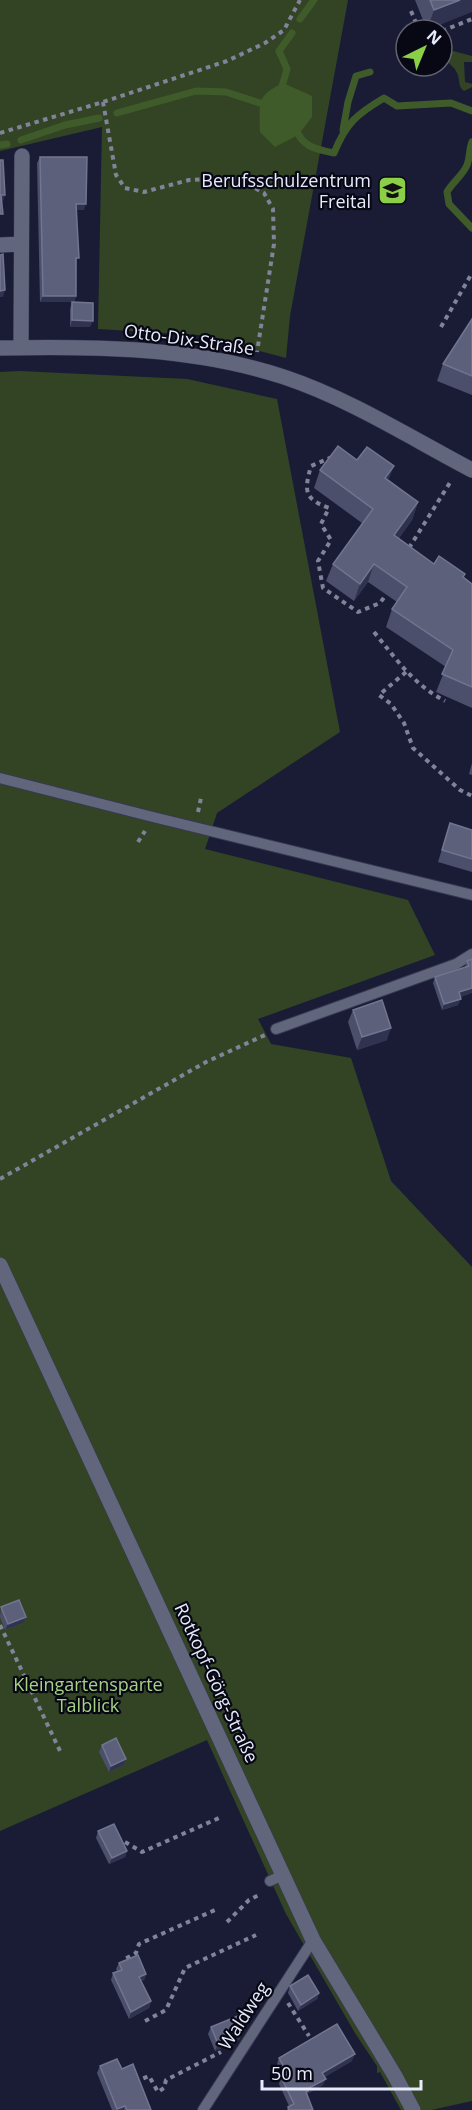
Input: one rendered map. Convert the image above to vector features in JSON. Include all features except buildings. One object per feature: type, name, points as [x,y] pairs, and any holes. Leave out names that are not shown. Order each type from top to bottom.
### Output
[{"type":"street","points":[[21,347],[22,156]]},
{"type":"street","points":[[0,245],[21,244]]},
{"type":"street","name":"Otto-Dix-Straße","points":[[0,348],[111,348],[196,357],[258,369],[331,395],[472,470]]},
{"type":"street","name":"Rotkopf-Görg-Straße","points":[[0,1265],[277,1878],[413,2110]]},
{"type":"lane","points":[[0,778],[472,895]]},
{"type":"lane","points":[[276,1029],[456,964],[472,954]]},
{"type":"lane","name":"Waldweg","points":[[203,2110],[313,1940]]},
{"type":"path","points":[[0,133],[104,102],[227,61],[265,43],[284,30],[300,0]]},
{"type":"path","points":[[411,11],[414,18]]},
{"type":"path","points":[[454,26],[472,19]]},
{"type":"path","points":[[104,102],[116,175],[125,188],[144,192],[189,180],[237,178],[264,193],[269,201],[273,209],[274,244],[256,357],[258,369]]},
{"type":"path","points":[[441,327],[472,273]]},
{"type":"path","points":[[342,462],[333,456],[311,466],[306,484],[308,494],[314,502],[329,508],[321,524],[331,540],[318,561],[323,588],[358,612],[380,603],[393,584]]},
{"type":"path","points":[[408,555],[409,545],[452,481]]},
{"type":"path","points":[[374,632],[406,672],[426,691],[446,701]]},
{"type":"path","points":[[406,672],[379,695],[391,705],[404,723],[413,748],[460,790],[472,796]]},
{"type":"path","points":[[0,1179],[196,1067],[276,1029]]},
{"type":"path","points":[[0,1625],[61,1753]]},
{"type":"path","points":[[125,1842],[142,1852],[219,1818]]},
{"type":"path","points":[[227,1922],[249,1900],[264,1892]]},
{"type":"path","points":[[125,1966],[123,1960],[136,1953],[139,1944],[215,1910]]},
{"type":"path","points":[[144,2021],[166,2010],[185,1968],[256,1935]]},
{"type":"path","points":[[283,1995],[309,2036]]},
{"type":"path","points":[[133,2084],[149,2076],[158,2092],[164,2088],[166,2080],[224,2051]]},
{"type":"green space","points":[[0,0],[348,0],[290,316],[286,358],[199,335],[98,329],[102,127],[0,151]]},
{"type":"green space","points":[[454,51],[472,56],[472,62],[464,62],[465,82],[472,84],[472,87],[464,91],[460,87]]},
{"type":"green space","name":"Kleingartensparte Talblick","points":[[0,372],[187,379],[277,399],[340,732],[217,813],[205,849],[408,900],[435,955],[258,1019],[271,1044],[351,1058],[391,1181],[472,1267],[472,2101],[431,2110],[401,2110],[380,2072],[377,2073],[377,2066],[355,2033],[286,1914],[207,1740],[0,1831]]},
{"type":"shaded area","points":[[283,83],[312,96],[312,117],[298,135],[275,147],[260,132],[260,108],[263,97]]},
{"type":"waterway","points":[[300,19],[314,0]]},
{"type":"waterway","points":[[281,90],[287,69],[279,51],[292,33]]},
{"type":"waterway","points":[[343,130],[356,76],[370,72]]},
{"type":"waterway","points":[[117,113],[196,91],[226,92],[260,103],[268,102]]},
{"type":"waterway","points":[[295,127],[305,143],[334,153],[353,120],[384,98],[397,106],[451,103],[472,111]]},
{"type":"waterway","points":[[21,140],[65,125],[99,118]]},
{"type":"waterway","points":[[472,142],[465,169],[447,192],[449,204],[472,228]]},
{"type":"waterway","points":[[0,145],[7,144]]},
{"type":"place","name":"Berufsschulzentrum Freital","points":[[392,191]]}]
